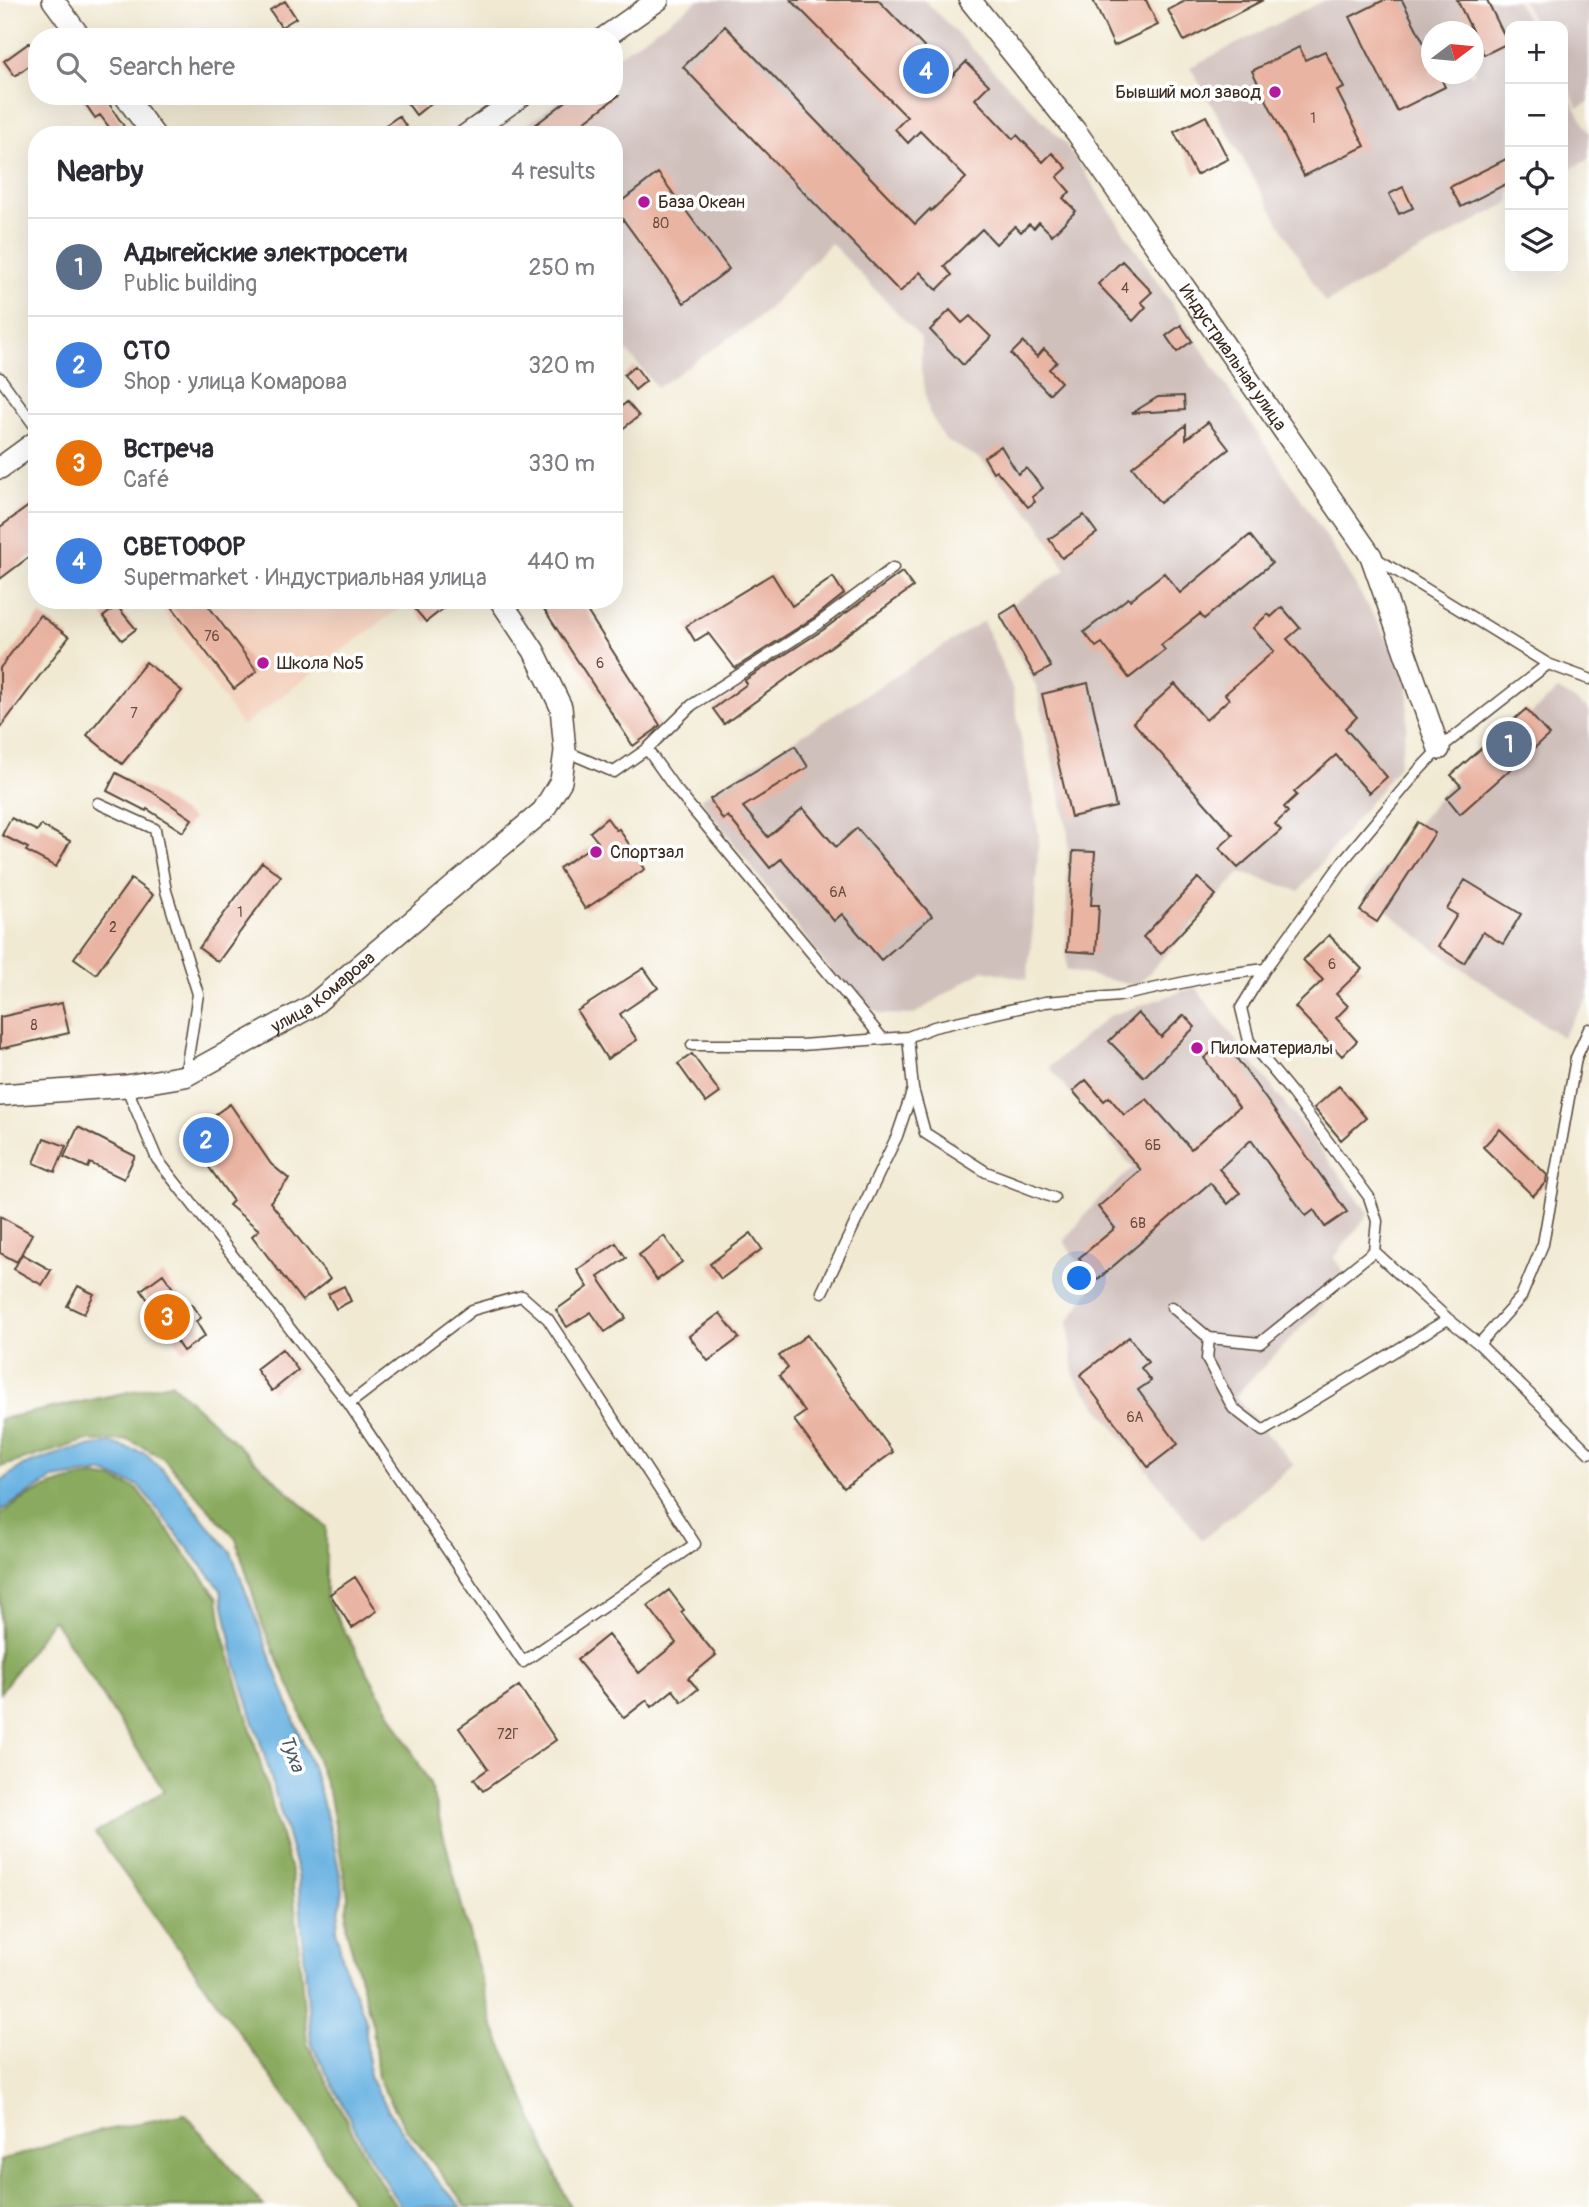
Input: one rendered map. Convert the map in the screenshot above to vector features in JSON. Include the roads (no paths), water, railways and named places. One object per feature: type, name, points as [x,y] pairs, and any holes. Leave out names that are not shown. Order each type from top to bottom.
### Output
[{"type":"street","points":[[53,0],[73,28]]},
{"type":"street","points":[[618,28],[657,0]]},
{"type":"street","name":"Индустриальная улица","points":[[970,0],[1077,133],[1371,556],[1439,749]]},
{"type":"street","points":[[132,105],[147,126]]},
{"type":"street","points":[[479,126],[508,105]]},
{"type":"street","points":[[0,468],[28,448]]},
{"type":"street","name":"улица Комарова","points":[[0,1095],[126,1086],[185,1076],[312,1006],[543,811],[561,781],[565,751],[561,707],[534,651],[506,609]]},
{"type":"lane","points":[[0,378],[28,417]]},
{"type":"lane","points":[[1371,556],[1548,664],[1589,679]]},
{"type":"lane","points":[[565,751],[614,772],[647,749],[692,705],[819,623],[893,568]]},
{"type":"lane","points":[[1172,1307],[1209,1338],[1260,1343],[1374,1251],[1377,1221],[1368,1196],[1292,1093],[1249,1041],[1241,1009],[1265,969],[1343,861],[1439,749],[1548,664]]},
{"type":"lane","points":[[647,749],[674,787],[881,1038]]},
{"type":"lane","points":[[98,803],[155,830],[166,891],[198,994],[185,1076]]},
{"type":"lane","points":[[692,1045],[801,1045],[908,1037],[934,1027],[1045,1002],[1119,996],[1219,975],[1265,969]]},
{"type":"lane","points":[[1479,1345],[1521,1297],[1543,1244],[1576,1058],[1589,1030]]},
{"type":"lane","points":[[908,1037],[913,1089],[925,1133],[986,1172],[1054,1198]]},
{"type":"lane","points":[[126,1086],[157,1159],[349,1404],[523,1661],[695,1544],[548,1319],[522,1296],[472,1311],[349,1404]]},
{"type":"lane","points":[[822,1292],[897,1136],[913,1089]]},
{"type":"lane","points":[[1374,1251],[1479,1345],[1589,1453]]},
{"type":"lane","points":[[1209,1338],[1207,1359],[1233,1408],[1263,1431],[1448,1319]]},
{"type":"water","name":"Туха","points":[[111,1443],[146,1454],[174,1481],[231,1552],[316,1778],[332,1836],[343,1890],[336,1930],[345,1970],[365,2017],[369,2077],[433,2176],[462,2207],[401,2207],[373,2163],[311,2043],[298,1874],[236,1665],[221,1590],[139,1486],[101,1472],[53,1479],[0,1511],[0,1483],[20,1467],[69,1450]]},
{"type":"place","name":"СВЕТОФОР","points":[[926,71]]},
{"type":"place","name":"Бывший мол завод","points":[[1275,92]]},
{"type":"place","name":"База Океан","points":[[644,202]]},
{"type":"place","name":"Школа №5","points":[[263,663]]},
{"type":"place","name":"Адыгейские электросети","points":[[1509,744]]},
{"type":"place","name":"Спортзал","points":[[596,852]]},
{"type":"place","name":"Пиломатериалы","points":[[1197,1048]]},
{"type":"place","name":"СТО","points":[[206,1140]]},
{"type":"place","name":"Встреча","points":[[167,1317]]}]
